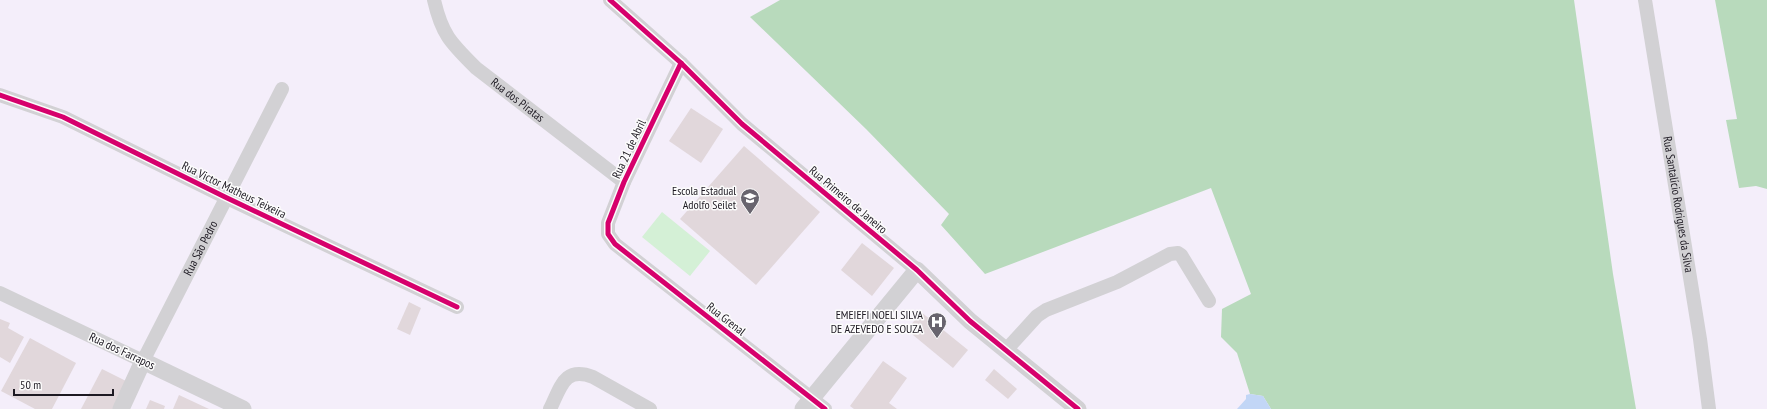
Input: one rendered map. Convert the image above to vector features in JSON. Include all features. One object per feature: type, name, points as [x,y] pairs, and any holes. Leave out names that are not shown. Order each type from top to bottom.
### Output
[{"type":"street","name":"Rua dos Piratas","points":[[434,0],[439,21],[446,35],[471,63],[624,182]]},
{"type":"street","name":"Rua Primeiro de Janeiro","points":[[610,0],[681,63],[742,124],[917,270],[970,321],[1078,409]]},
{"type":"street","name":"Rua Santalício Rodrigues da Silva","points":[[1645,0],[1689,272],[1709,409]]},
{"type":"street","name":"Rua 21 de Abril","points":[[615,244],[609,237],[607,229],[610,216],[624,182],[681,63]]},
{"type":"street","name":"Rua São Pedro","points":[[120,409],[225,197],[282,89]]},
{"type":"street","name":"Rua Victor Matheus Teixeira","points":[[0,95],[63,117],[225,197],[457,307]]},
{"type":"street","name":"Rua Grenal","points":[[615,244],[813,406]]},
{"type":"street","points":[[1006,350],[1037,316],[1046,310],[1117,282],[1170,254],[1178,253],[1181,255],[1210,301]]},
{"type":"street","points":[[813,406],[917,270]]},
{"type":"street","name":"Rua dos Farrapos","points":[[0,293],[243,409]]},
{"type":"street","points":[[550,409],[564,380],[576,373],[583,373],[593,376],[650,409]]},
{"type":"green space","points":[[780,0],[1574,0],[1613,274],[1636,409],[1271,409],[1263,396],[1250,394],[1237,353],[1221,337],[1222,309],[1251,294],[1211,188],[985,274],[941,225],[949,214],[866,129],[750,17]]},
{"type":"green space","points":[[1715,0],[1767,0],[1767,189],[1756,186],[1739,188],[1726,120],[1737,119]]},
{"type":"green space","points":[[662,212],[710,251],[690,276],[642,237]]},
{"type":"water","points":[[1250,394],[1263,396],[1271,409],[1237,409],[1246,399],[1246,395]]},
{"type":"building","points":[[691,108],[723,129],[701,163],[669,141]]},
{"type":"building","name":"Escola Estadual Adolfo Seilet","points":[[744,146],[820,212],[756,285],[680,219]]},
{"type":"building","points":[[862,243],[894,268],[872,296],[841,270]]},
{"type":"building","points":[[409,302],[421,308],[410,335],[397,329]]},
{"type":"building","points":[[921,312],[968,350],[953,368],[907,330]]},
{"type":"building","points":[[0,319],[10,323],[8,328],[24,337],[10,363],[0,357]]},
{"type":"building","points":[[30,338],[76,363],[52,409],[35,409],[1,391]]},
{"type":"building","points":[[883,361],[907,378],[889,403],[897,409],[854,409],[850,406]]},
{"type":"building","points":[[102,369],[130,383],[116,409],[81,409]]},
{"type":"building","points":[[994,369],[1017,389],[1008,399],[985,380]]},
{"type":"building","points":[[179,395],[209,409],[173,409]]},
{"type":"building","points":[[150,400],[165,406],[164,409],[146,409]]},
{"type":"cycle path","points":[[610,0],[681,63],[742,124],[917,270],[970,321],[1078,409]]},
{"type":"cycle path","points":[[681,63],[624,182],[608,223],[608,234],[615,244],[825,409]]},
{"type":"cycle path","points":[[0,95],[63,117],[225,197],[457,307]]},
{"type":"place","name":"Escola Estadual Adolfo Seilet","points":[[750,215]]},
{"type":"place","name":"EMEIEFI NOELI SILVA DE AZEVEDO E SOUZA","points":[[937,339]]}]
